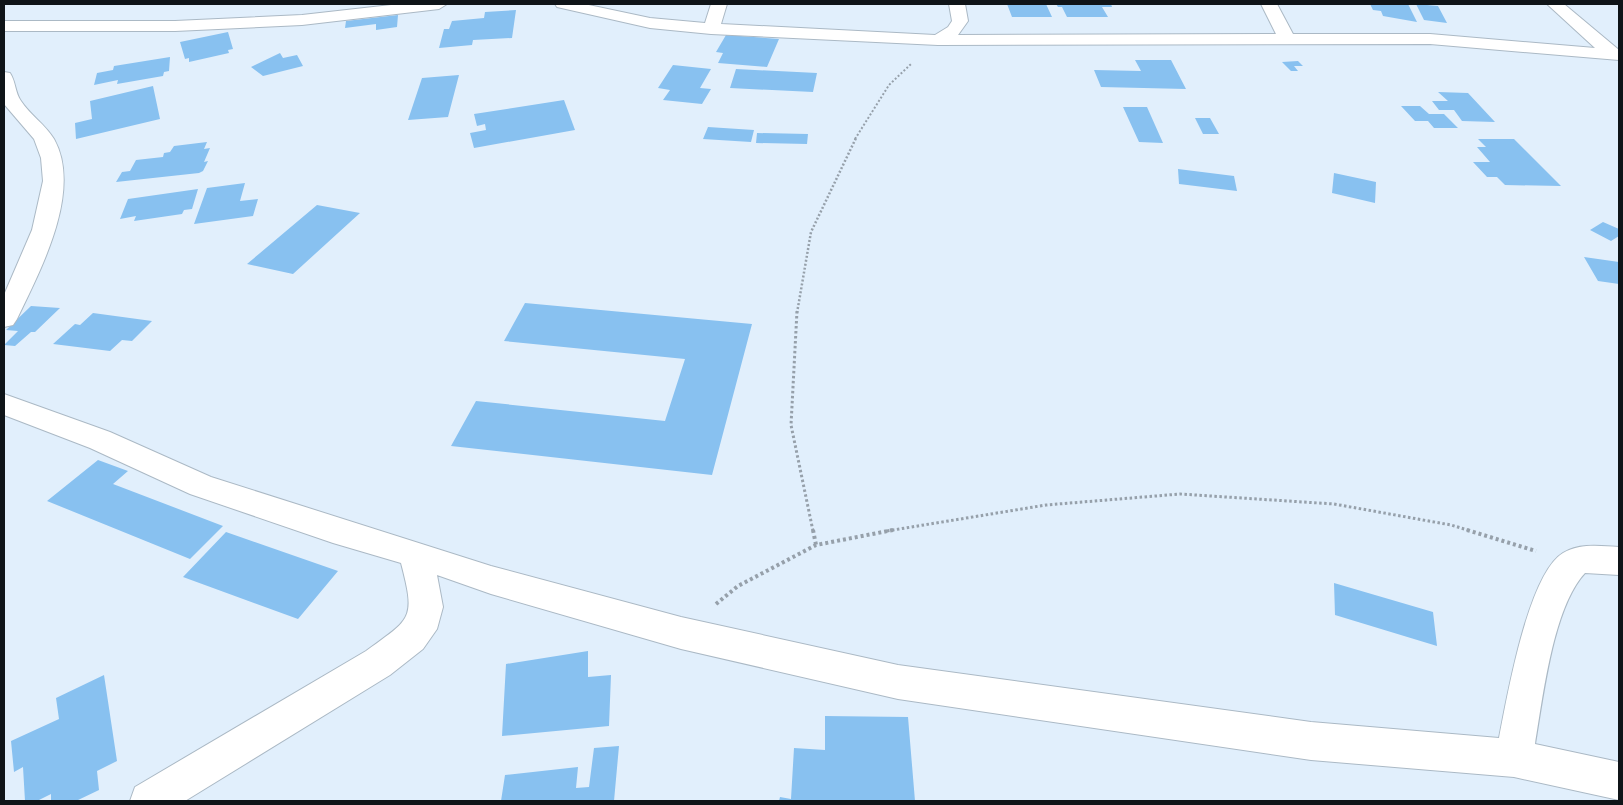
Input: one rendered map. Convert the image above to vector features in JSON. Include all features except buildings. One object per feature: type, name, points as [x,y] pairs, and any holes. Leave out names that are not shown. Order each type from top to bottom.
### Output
[{"type":"street","points":[[238,23],[258,4]]},
{"type":"street","points":[[4,45],[5,26],[175,26],[302,20],[439,4]]},
{"type":"street","points":[[563,4],[650,23],[711,29],[938,40],[1430,39],[1616,55]]},
{"type":"street","points":[[711,29],[719,4]]},
{"type":"street","points":[[938,40],[954,30],[960,21],[957,4]]},
{"type":"street","points":[[1269,4],[1287,40]]},
{"type":"street","points":[[1554,4],[1616,55]]},
{"type":"street","points":[[4,77],[10,103],[40,131],[49,146],[53,193],[22,284],[4,320]]},
{"type":"street","points":[[4,404],[100,440],[201,486],[491,580],[681,633],[898,682],[1311,740],[1514,758],[1619,782]]},
{"type":"street","points":[[149,801],[378,663],[411,638],[426,621],[427,601],[415,554]]},
{"type":"street","points":[[1514,758],[1535,648],[1560,577],[1573,563],[1593,558],[1619,561]]},
{"type":"path","points":[[816,545],[791,425],[795,324],[811,232],[851,146],[889,85],[938,40]]},
{"type":"path","points":[[681,633],[738,586],[816,545],[913,526],[1046,505],[1180,494],[1334,504],[1451,525],[1573,563]]}]
